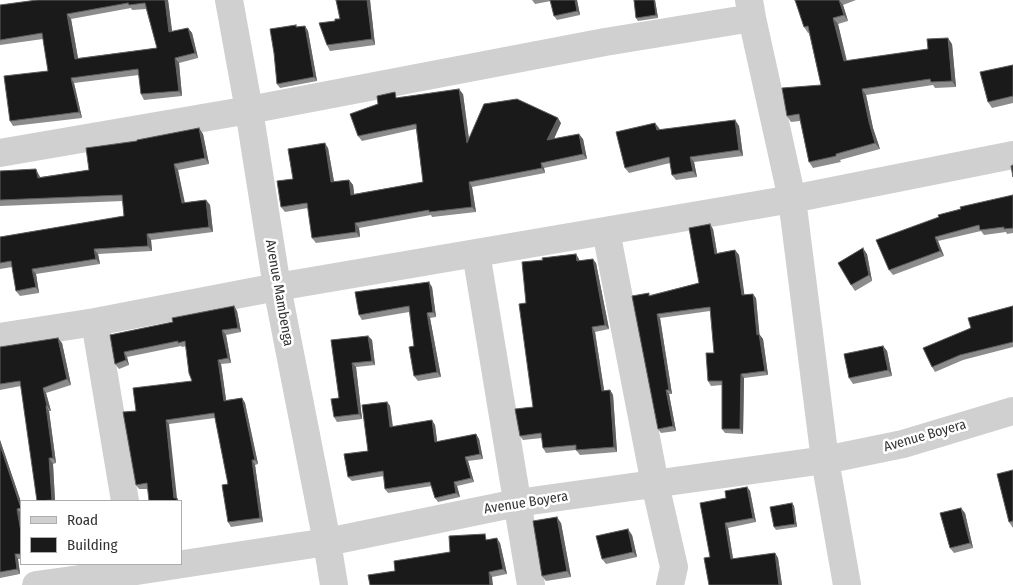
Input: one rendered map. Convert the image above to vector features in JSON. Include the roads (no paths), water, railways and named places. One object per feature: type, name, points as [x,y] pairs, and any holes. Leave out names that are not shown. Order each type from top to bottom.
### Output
[{"type":"street","name":"Avenue Mambenga","points":[[229,0],[278,287],[334,585]]},
{"type":"street","points":[[0,153],[249,110],[605,42],[750,9],[792,199],[826,460],[846,585]]},
{"type":"street","points":[[0,337],[95,322],[278,287],[792,199],[1013,154]]},
{"type":"street","points":[[606,231],[655,484],[674,566],[670,585]]},
{"type":"street","points":[[476,253],[531,585]]},
{"type":"street","points":[[95,322],[125,500]]},
{"type":"street","name":"Avenue Boyera","points":[[36,585],[138,573],[327,542],[517,503],[826,460],[903,444],[1013,411]]}]
